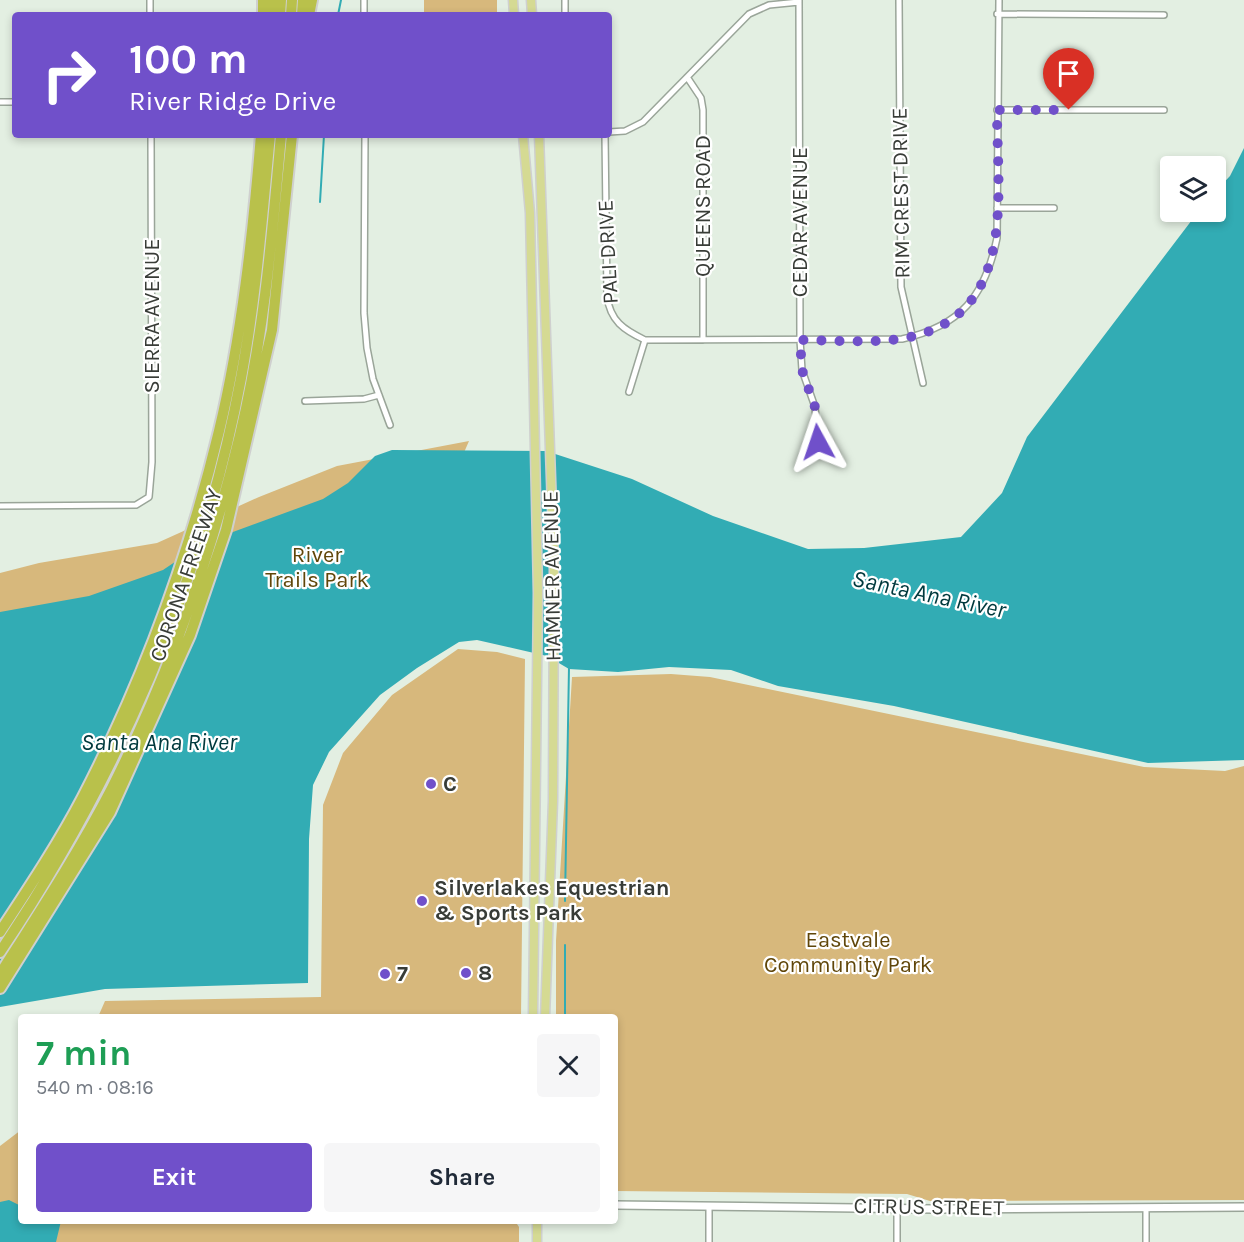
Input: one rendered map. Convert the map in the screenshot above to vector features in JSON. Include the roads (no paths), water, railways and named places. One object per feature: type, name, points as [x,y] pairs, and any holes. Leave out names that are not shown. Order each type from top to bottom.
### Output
[{"type":"highway","name":"CORONA FREEWAY","points":[[0,932],[83,798],[122,715],[204,507],[239,324],[261,138]]},
{"type":"highway","points":[[0,952],[28,911],[93,798],[150,676],[189,572],[204,507],[221,468],[243,367],[255,285],[270,138]]},
{"type":"highway","points":[[0,974],[43,907],[112,788],[162,676],[204,562],[240,434],[258,342],[267,284],[281,138]]},
{"type":"highway","name":"CORONA FREEWAY","points":[[0,988],[110,812],[190,635],[234,506],[272,330],[292,138]]},
{"type":"main road","name":"HAMNER AVENUE","points":[[524,138],[530,213],[538,593],[533,1014]]},
{"type":"main road","name":"HAMNER AVENUE","points":[[539,138],[554,564],[553,801],[545,1014]]},
{"type":"main road","points":[[537,1224],[537,1242]]},
{"type":"street","name":"RIM CREST DRIVE","points":[[899,0],[901,287],[923,383]]},
{"type":"street","points":[[629,392],[645,340],[902,339],[931,331],[950,321],[979,293],[991,267],[997,238],[997,14],[999,0]]},
{"type":"street","points":[[612,132],[626,131],[643,122],[748,14],[769,5],[800,1]]},
{"type":"street","name":"CEDAR AVENUE","points":[[800,1],[800,340],[802,370],[815,407],[818,442]]},
{"type":"street","points":[[997,14],[1164,15]]},
{"type":"street","name":"QUEENS ROAD","points":[[687,77],[701,98],[703,110],[703,340]]},
{"type":"street","points":[[997,110],[1164,110]]},
{"type":"street","name":"SIERRA AVENUE","points":[[0,506],[136,505],[149,497],[152,462],[151,138]]},
{"type":"street","points":[[365,138],[364,313],[367,348],[379,395],[390,425]]},
{"type":"street","name":"PALI DRIVE","points":[[605,138],[605,266],[608,306],[612,317],[626,331],[645,340]]},
{"type":"street","points":[[997,208],[1054,208]]},
{"type":"street","points":[[305,401],[364,399],[379,395]]},
{"type":"street","name":"CITRUS STREET","points":[[618,1205],[1244,1207]]},
{"type":"street","points":[[709,1206],[709,1242]]},
{"type":"street","points":[[897,1206],[897,1242]]},
{"type":"street","points":[[1146,1208],[1146,1242]]},
{"type":"water","name":"Santa Ana River","points":[[1244,148],[1244,760],[1148,763],[894,706],[778,686],[731,670],[669,667],[618,672],[569,669],[547,656],[477,640],[459,642],[417,668],[380,695],[329,752],[313,785],[309,839],[308,983],[105,989],[0,1007],[0,612],[89,596],[163,570],[203,543],[323,499],[348,483],[375,456],[392,450],[546,451],[632,479],[713,516],[808,549],[864,548],[961,537],[1002,493],[1027,437],[1190,222],[1226,222],[1226,180]]},
{"type":"water","points":[[9,1200],[18,1204],[18,1224],[60,1224],[56,1242],[0,1242],[0,1202]]},
{"type":"waterway","points":[[339,12],[341,0]]},
{"type":"waterway","points":[[320,202],[324,138]]},
{"type":"waterway","points":[[565,901],[569,667]]},
{"type":"waterway","points":[[565,945],[565,1014]]},
{"type":"place","name":"C","points":[[431,784]]},
{"type":"place","name":"Silverlakes Equestrian & Sports Park","points":[[422,901]]},
{"type":"place","name":"8","points":[[466,973]]},
{"type":"place","name":"7","points":[[385,974]]},
{"type":"park label","name":"River Trails Park","points":[[317,568]]},
{"type":"park label","name":"Eastvale Community Park","points":[[848,952]]}]
